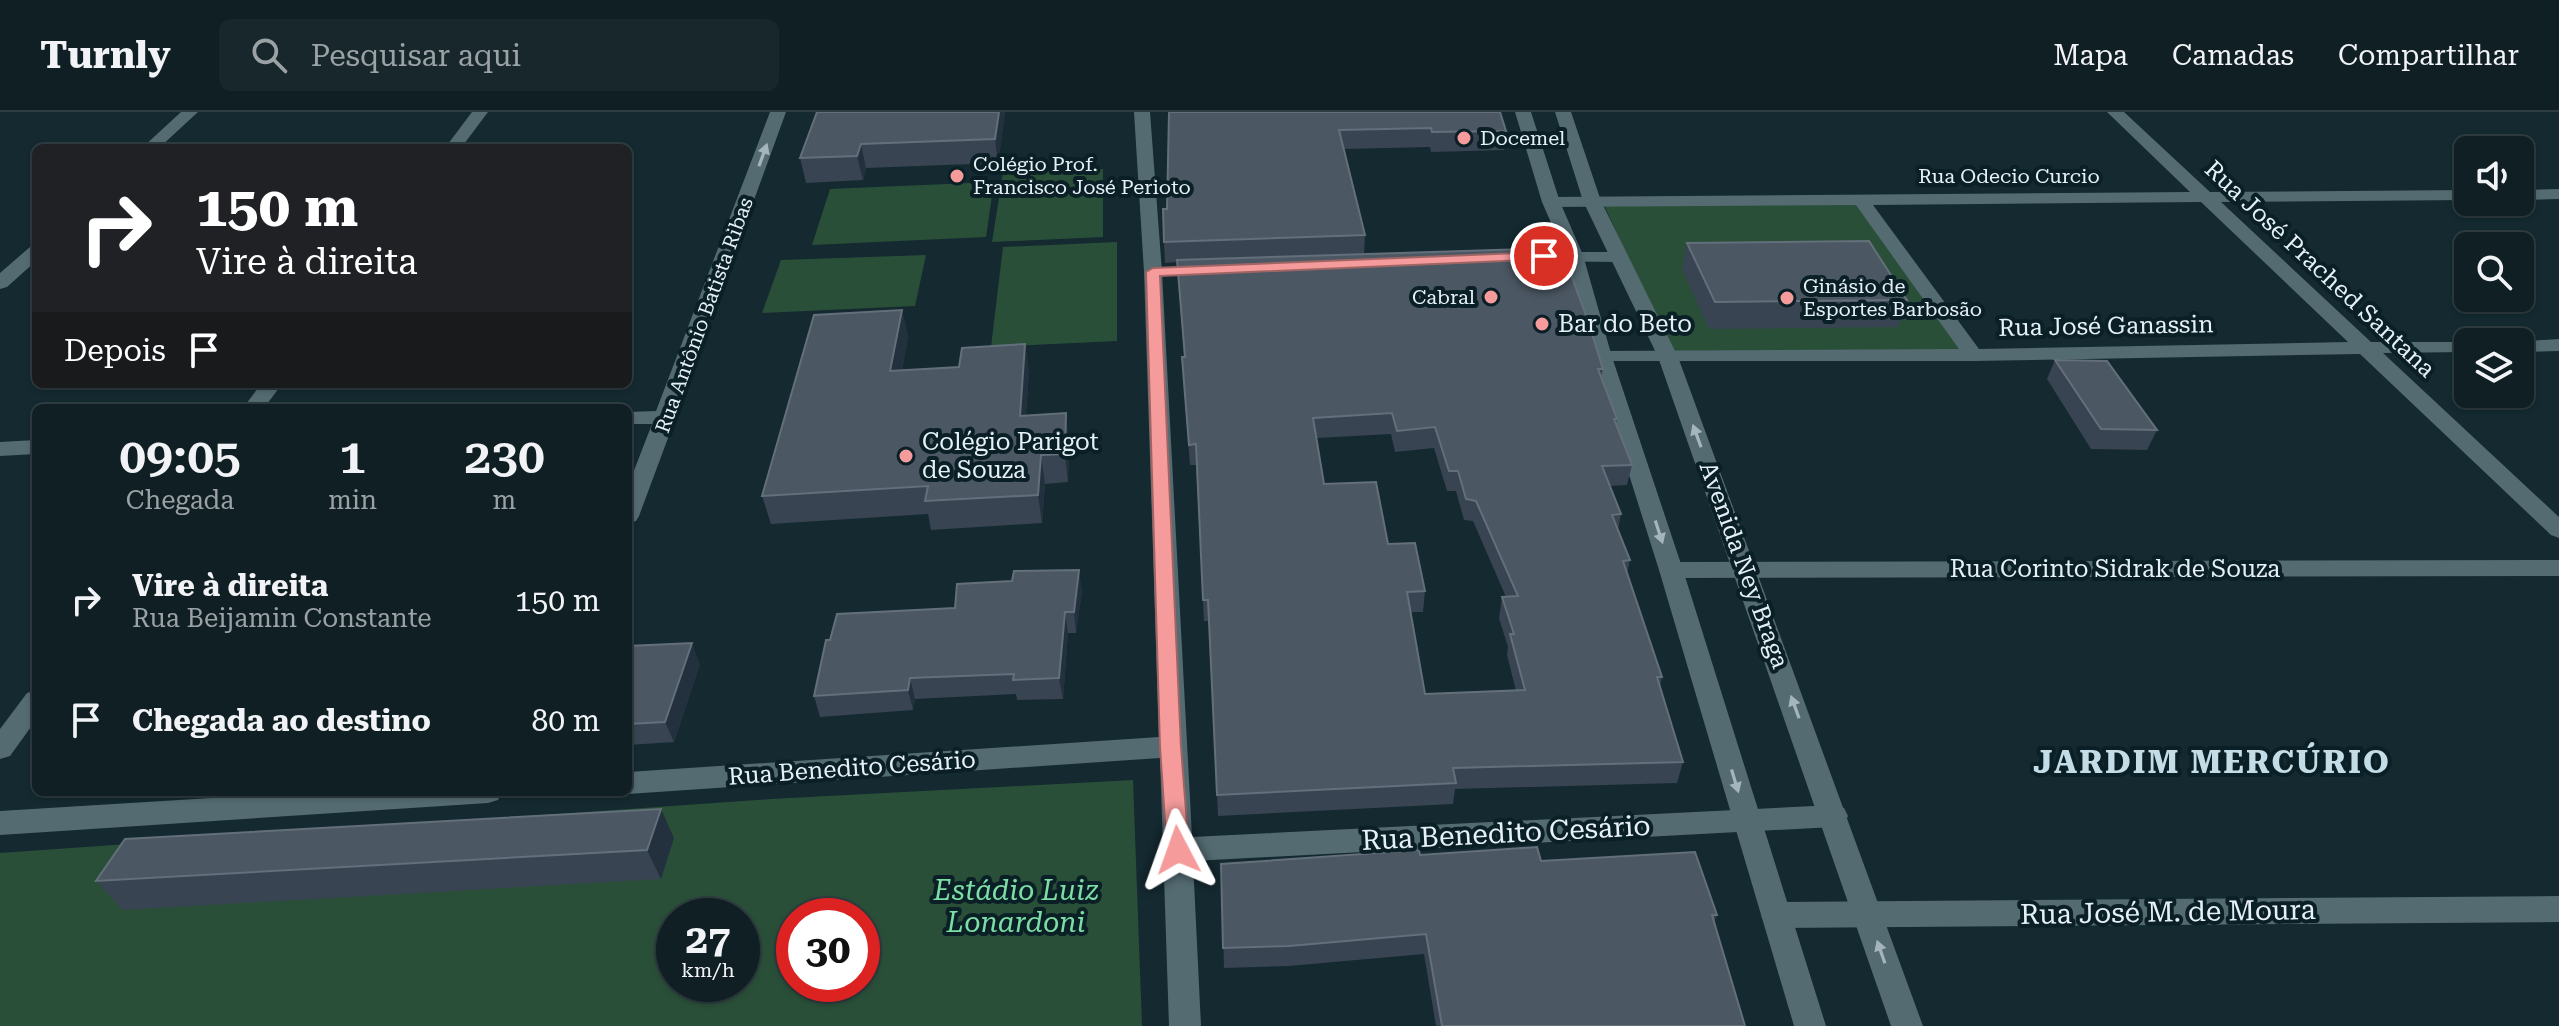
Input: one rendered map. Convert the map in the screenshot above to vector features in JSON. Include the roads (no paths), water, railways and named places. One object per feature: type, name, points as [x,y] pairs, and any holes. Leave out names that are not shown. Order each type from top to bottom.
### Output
[{"type":"street","points":[[154,144],[190,112]]},
{"type":"street","points":[[456,144],[480,112]]},
{"type":"street","name":"Rua Antônio Batista Ribas","points":[[632,506],[668,417],[778,112]]},
{"type":"street","points":[[1142,112],[1160,272],[1171,747],[1185,1026]]},
{"type":"street","points":[[1523,112],[1551,202],[1574,255],[1602,357],[1671,570],[1810,1026]]},
{"type":"street","name":"Avenida Ney Braga","points":[[1563,112],[1592,201],[1668,357],[1907,1026]]},
{"type":"street","name":"Rua José Prached Santana","points":[[2115,112],[2559,530]]},
{"type":"street","points":[[2534,195],[2559,194]]},
{"type":"street","name":"Rua Odecio Curcio","points":[[1551,202],[2454,195]]},
{"type":"street","points":[[1860,199],[1973,355]]},
{"type":"street","points":[[0,283],[32,255]]},
{"type":"street","points":[[1512,258],[1574,255],[1619,257]]},
{"type":"street","points":[[2534,346],[2559,345]]},
{"type":"street","name":"Rua José Ganassin","points":[[1602,357],[1973,355],[2454,346]]},
{"type":"street","points":[[256,404],[269,388]]},
{"type":"street","points":[[632,418],[668,417]]},
{"type":"street","points":[[0,449],[32,447]]},
{"type":"street","name":"Rua Corinto Sidrak de Souza","points":[[1671,570],[2559,568]]},
{"type":"street","points":[[0,749],[32,705]]},
{"type":"street","name":"Rua Benedito Cesário","points":[[632,783],[1171,747]]},
{"type":"street","points":[[0,823],[425,796]]},
{"type":"street","name":"Rua Benedito Cesário","points":[[1178,850],[1834,816]]},
{"type":"street","name":"Rua José M. de Moura","points":[[1776,915],[2559,909]]},
{"type":"place","name":"Docemel","points":[[1464,138]]},
{"type":"place","name":"Colégio Prof. Francisco José Perioto","points":[[957,176]]},
{"type":"place","name":"Cabral","points":[[1491,297]]},
{"type":"place","name":"Ginásio de Esportes Barbosão","points":[[1787,298]]},
{"type":"place","name":"Bar do Beto","points":[[1542,324]]},
{"type":"place","name":"Colégio Parigot de Souza","points":[[906,456]]},
{"type":"district","name":"JARDIM MERCÚRIO","points":[[2212,762]]},
{"type":"park label","name":"Estádio Luiz Lonardoni","points":[[1016,906]]}]
